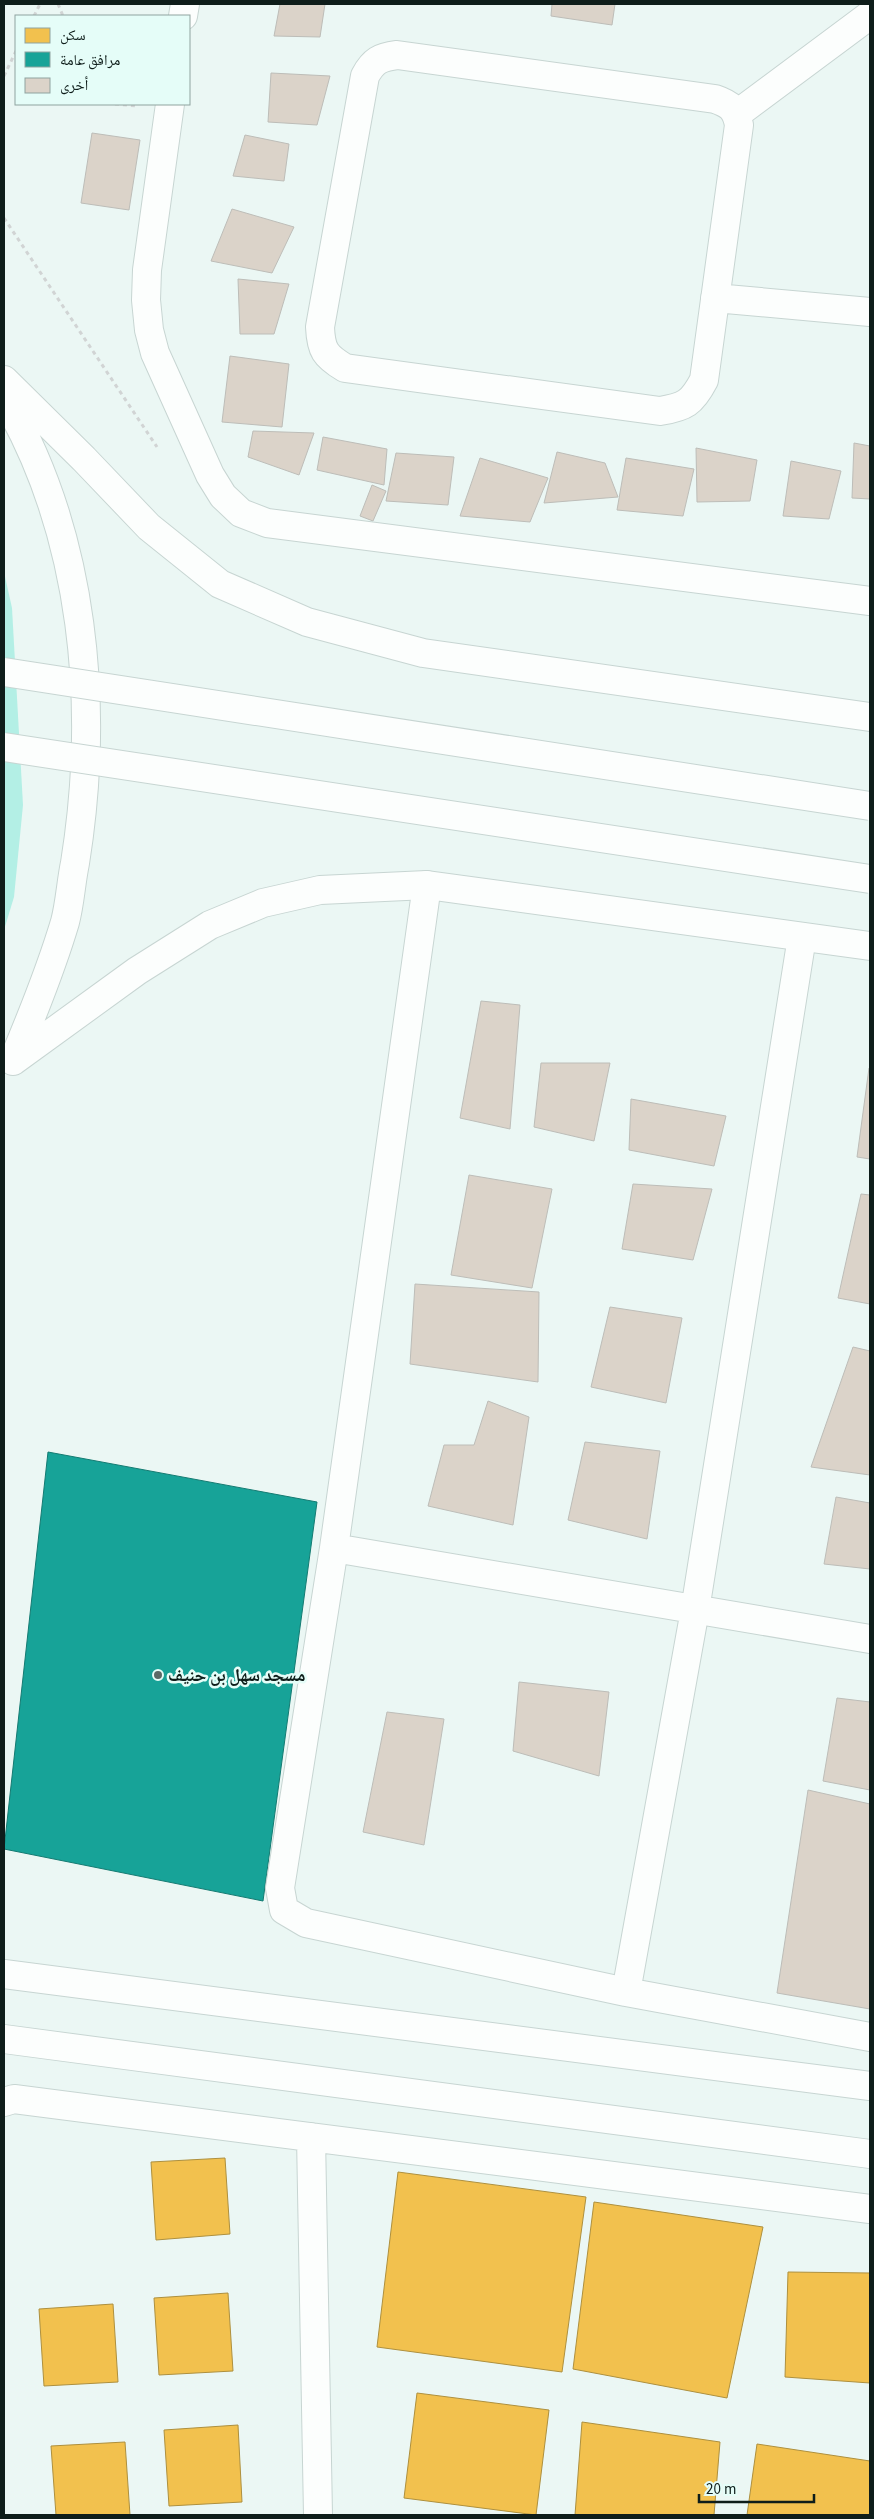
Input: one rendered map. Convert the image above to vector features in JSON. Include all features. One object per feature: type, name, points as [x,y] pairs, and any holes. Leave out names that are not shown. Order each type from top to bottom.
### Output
[{"type":"main road","points":[[737,114],[870,15]]},
{"type":"main road","points":[[397,55],[715,99],[729,103],[737,114],[739,125],[704,380],[695,398],[680,408],[660,411],[345,368],[330,359],[321,345],[320,327],[365,76],[371,64],[382,57],[397,55]]},
{"type":"main road","points":[[170,105],[147,270],[146,300],[149,330],[155,353],[210,475],[223,496],[241,513],[267,523],[870,601]]},
{"type":"main road","points":[[715,298],[870,312]]},
{"type":"main road","points":[[4,380],[84,458],[149,527],[220,584],[307,622],[423,653],[870,717]]},
{"type":"main road","points":[[4,397],[22,428],[50,497],[76,597],[86,705],[82,819],[65,921],[33,1014],[8,1069]]},
{"type":"main road","points":[[4,672],[870,806]]},
{"type":"main road","points":[[4,747],[870,878]]},
{"type":"main road","points":[[8,1069],[137,971],[210,925],[263,903],[320,890],[427,885],[870,946]]},
{"type":"main road","points":[[427,885],[334,1548],[280,1888],[284,1910],[306,1924],[626,1992],[870,2037]]},
{"type":"main road","points":[[626,1992],[695,1610],[802,937]]},
{"type":"main road","points":[[334,1548],[870,1638]]},
{"type":"main road","points":[[4,1974],[870,2086]]},
{"type":"main road","points":[[4,2038],[870,2154]]},
{"type":"main road","points":[[4,2102],[14,2099],[870,2209]]},
{"type":"main road","points":[[311,2137],[318,2515]]},
{"type":"path","points":[[4,76],[15,53]]},
{"type":"path","points":[[4,218],[161,452]]},
{"type":"green space","points":[[4,572],[12,608],[23,805],[14,897],[4,930]]},
{"type":"building: سكن","points":[[225,2158],[230,2234],[156,2240],[151,2162]]},
{"type":"building: سكن","points":[[398,2172],[586,2197],[562,2372],[377,2347]]},
{"type":"building: سكن","points":[[594,2202],[763,2227],[727,2398],[573,2369]]},
{"type":"building: سكن","points":[[788,2272],[870,2273],[870,2383],[785,2377]]},
{"type":"building: سكن","points":[[228,2293],[233,2371],[159,2375],[154,2298]]},
{"type":"building: سكن","points":[[113,2304],[118,2382],[44,2386],[39,2309]]},
{"type":"building: سكن","points":[[417,2393],[549,2410],[536,2515],[404,2498]]},
{"type":"building: سكن","points":[[582,2422],[720,2442],[714,2515],[575,2515]]},
{"type":"building: سكن","points":[[238,2425],[242,2502],[169,2506],[164,2430]]},
{"type":"building: سكن","points":[[125,2442],[130,2515],[56,2515],[51,2446]]},
{"type":"building: سكن","points":[[757,2444],[870,2461],[870,2515],[747,2515]]},
{"type":"building: مرافق عامة","name":"مسجد سهل بن حنيف","points":[[48,1452],[317,1502],[263,1901],[4,1849]]},
{"type":"building: أخرى","points":[[280,4],[325,4],[320,37],[274,36]]},
{"type":"building: أخرى","points":[[552,4],[615,4],[612,25],[551,16]]},
{"type":"building: أخرى","points":[[271,73],[330,76],[317,125],[268,122]]},
{"type":"building: أخرى","points":[[92,133],[140,140],[129,210],[81,203]]},
{"type":"building: أخرى","points":[[245,135],[289,144],[284,181],[233,176]]},
{"type":"building: أخرى","points":[[232,209],[294,227],[272,273],[211,261]]},
{"type":"building: أخرى","points":[[238,279],[289,284],[274,334],[240,334]]},
{"type":"building: أخرى","points":[[230,356],[289,364],[282,427],[222,422]]},
{"type":"building: أخرى","points":[[253,431],[314,433],[299,475],[248,457]]},
{"type":"building: أخرى","points":[[323,437],[387,449],[384,485],[317,470]]},
{"type":"building: أخرى","points":[[854,443],[870,446],[870,499],[852,498]]},
{"type":"building: أخرى","points":[[696,448],[757,460],[750,501],[697,502]]},
{"type":"building: أخرى","points":[[557,452],[605,463],[618,497],[544,503]]},
{"type":"building: أخرى","points":[[396,453],[454,457],[448,505],[386,501]]},
{"type":"building: أخرى","points":[[480,458],[548,478],[530,522],[460,516]]},
{"type":"building: أخرى","points":[[626,458],[694,469],[683,516],[617,510]]},
{"type":"building: أخرى","points":[[791,461],[841,471],[829,519],[783,516]]},
{"type":"building: أخرى","points":[[372,485],[386,491],[373,521],[360,516]]},
{"type":"building: أخرى","points":[[481,1001],[520,1005],[510,1129],[460,1118]]},
{"type":"building: أخرى","points":[[541,1063],[610,1063],[594,1141],[534,1127]]},
{"type":"building: أخرى","points":[[870,1069],[870,1159],[857,1157]]},
{"type":"building: أخرى","points":[[631,1099],[726,1116],[714,1166],[629,1150]]},
{"type":"building: أخرى","points":[[469,1175],[552,1189],[532,1288],[451,1275]]},
{"type":"building: أخرى","points":[[633,1184],[712,1189],[693,1260],[622,1249]]},
{"type":"building: أخرى","points":[[861,1194],[870,1195],[870,1304],[838,1298]]},
{"type":"building: أخرى","points":[[415,1284],[539,1292],[538,1382],[410,1364]]},
{"type":"building: أخرى","points":[[610,1307],[682,1318],[666,1403],[591,1387]]},
{"type":"building: أخرى","points":[[853,1347],[870,1351],[870,1475],[811,1467]]},
{"type":"building: أخرى","points":[[488,1401],[529,1417],[513,1525],[428,1506],[444,1445],[474,1445]]},
{"type":"building: أخرى","points":[[585,1442],[660,1451],[647,1539],[568,1520]]},
{"type":"building: أخرى","points":[[836,1497],[870,1503],[870,1569],[824,1564]]},
{"type":"building: أخرى","points":[[519,1682],[609,1692],[599,1776],[513,1751]]},
{"type":"building: أخرى","points":[[837,1698],[870,1702],[870,1790],[823,1781]]},
{"type":"building: أخرى","points":[[387,1712],[444,1719],[424,1845],[363,1832]]},
{"type":"building: أخرى","points":[[808,1790],[870,1804],[870,2009],[777,1993]]},
{"type":"place","name":"مسجد سهل بن حنيف","points":[[158,1675]]}]
